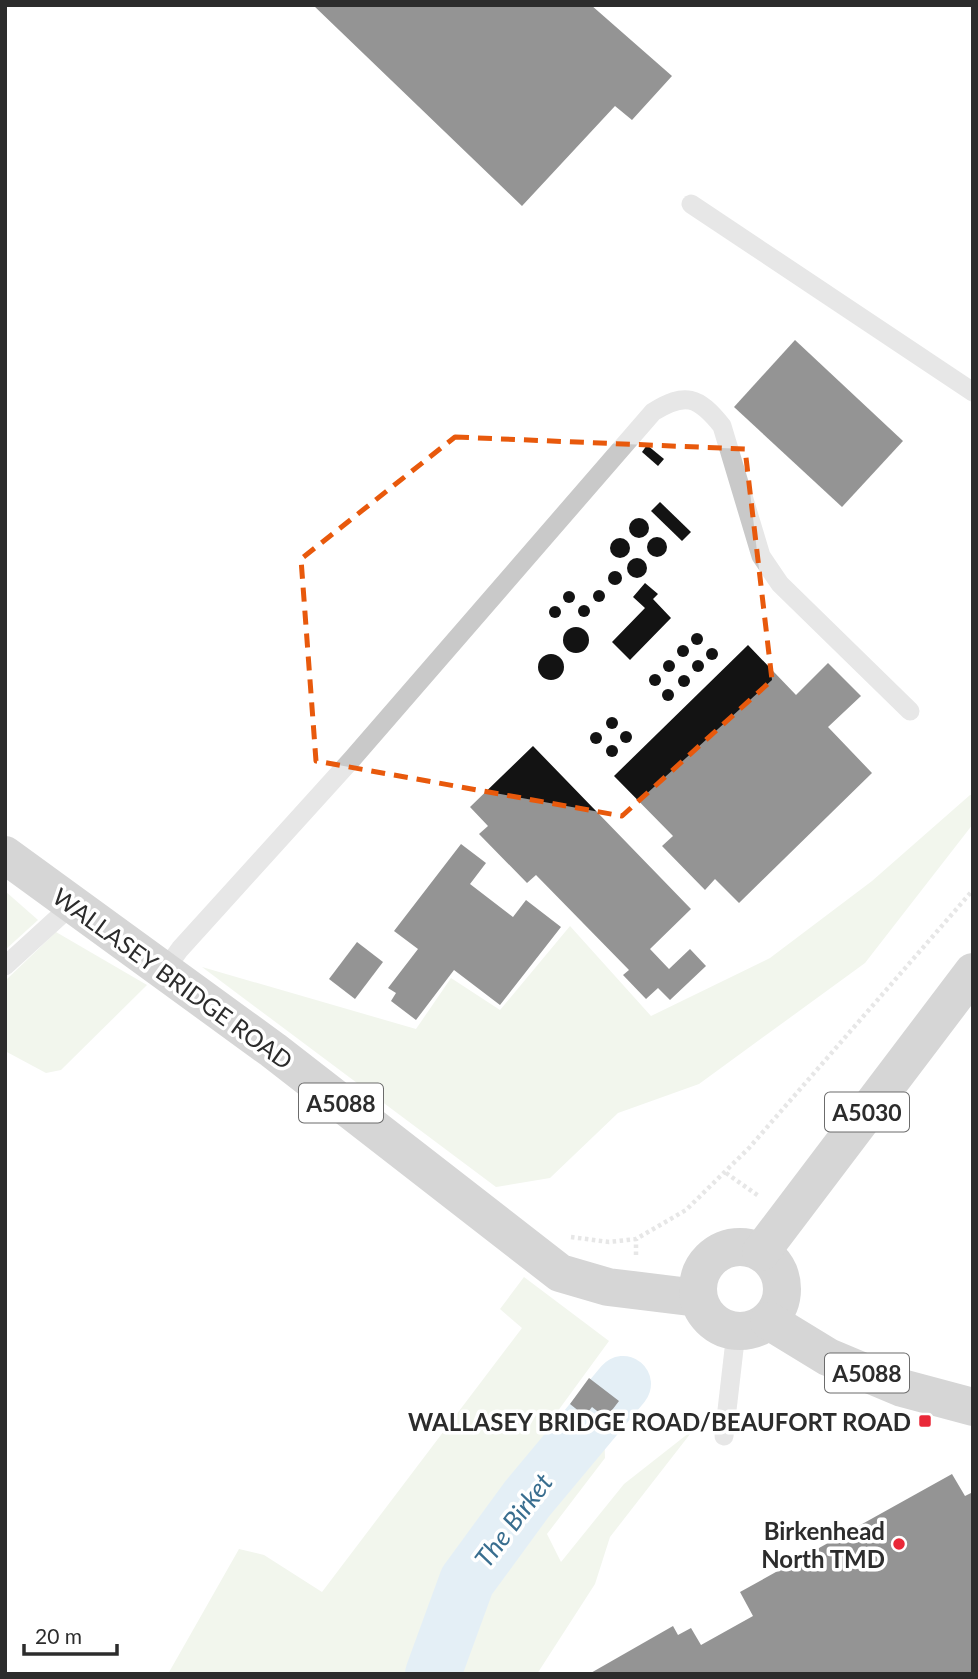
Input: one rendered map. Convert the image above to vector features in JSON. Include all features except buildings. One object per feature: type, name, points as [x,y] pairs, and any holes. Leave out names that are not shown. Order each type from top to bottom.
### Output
[{"type":"main road","name":"WALLASEY BRIDGE ROAD","points":[[5,855],[273,1050],[560,1273],[608,1287],[698,1298]]},
{"type":"main road","name":"A5030","points":[[761,1252],[973,972]]},
{"type":"main road","points":[[742,1246],[761,1252],[776,1268],[783,1290],[781,1303],[752,1327],[718,1327],[706,1316],[698,1298],[697,1283],[702,1269],[714,1255],[727,1248],[742,1246]]},
{"type":"main road","name":"A5088","points":[[752,1327],[902,1388],[973,1407]]},
{"type":"lane","points":[[691,204],[973,392]]},
{"type":"lane","points":[[164,971],[180,949],[344,768],[653,412],[675,398],[695,400],[709,409],[722,426],[761,556],[780,584],[909,710]]},
{"type":"lane","points":[[5,966],[73,904]]},
{"type":"lane","points":[[724,1436],[752,1327]]},
{"type":"path","points":[[564,1234],[609,1242],[636,1239],[686,1210],[741,1157],[973,890]]},
{"type":"highlighted area","points":[[455,437],[745,449],[772,680],[622,816],[316,761],[301,559]]},
{"type":"green space","points":[[973,795],[973,824],[865,963],[699,1084],[618,1113],[550,1178],[496,1187],[202,967],[416,1029],[451,978],[500,1010],[570,926],[651,1016],[770,958],[872,881]]},
{"type":"green space","points":[[5,891],[38,920],[5,950]]},
{"type":"green space","points":[[56,932],[147,985],[61,1070],[46,1073],[5,1051],[5,981]]},
{"type":"green space","points":[[524,1277],[609,1341],[552,1419],[566,1429],[465,1555],[451,1582],[417,1674],[168,1674],[239,1549],[264,1555],[322,1592],[522,1328],[500,1309]]},
{"type":"green space","points":[[604,1429],[605,1458],[547,1534],[561,1562],[624,1484],[694,1429],[610,1537],[595,1584],[537,1674],[452,1674],[498,1567]]},
{"type":"waterway","name":"The Birket","points":[[433,1674],[467,1581],[527,1499],[623,1384]]},
{"type":"place","name":"WALLASEY BRIDGE ROAD/BEAUFORT ROAD","points":[[925,1421]]},
{"type":"place","name":"Birkenhead North TMD","points":[[899,1544]]}]
